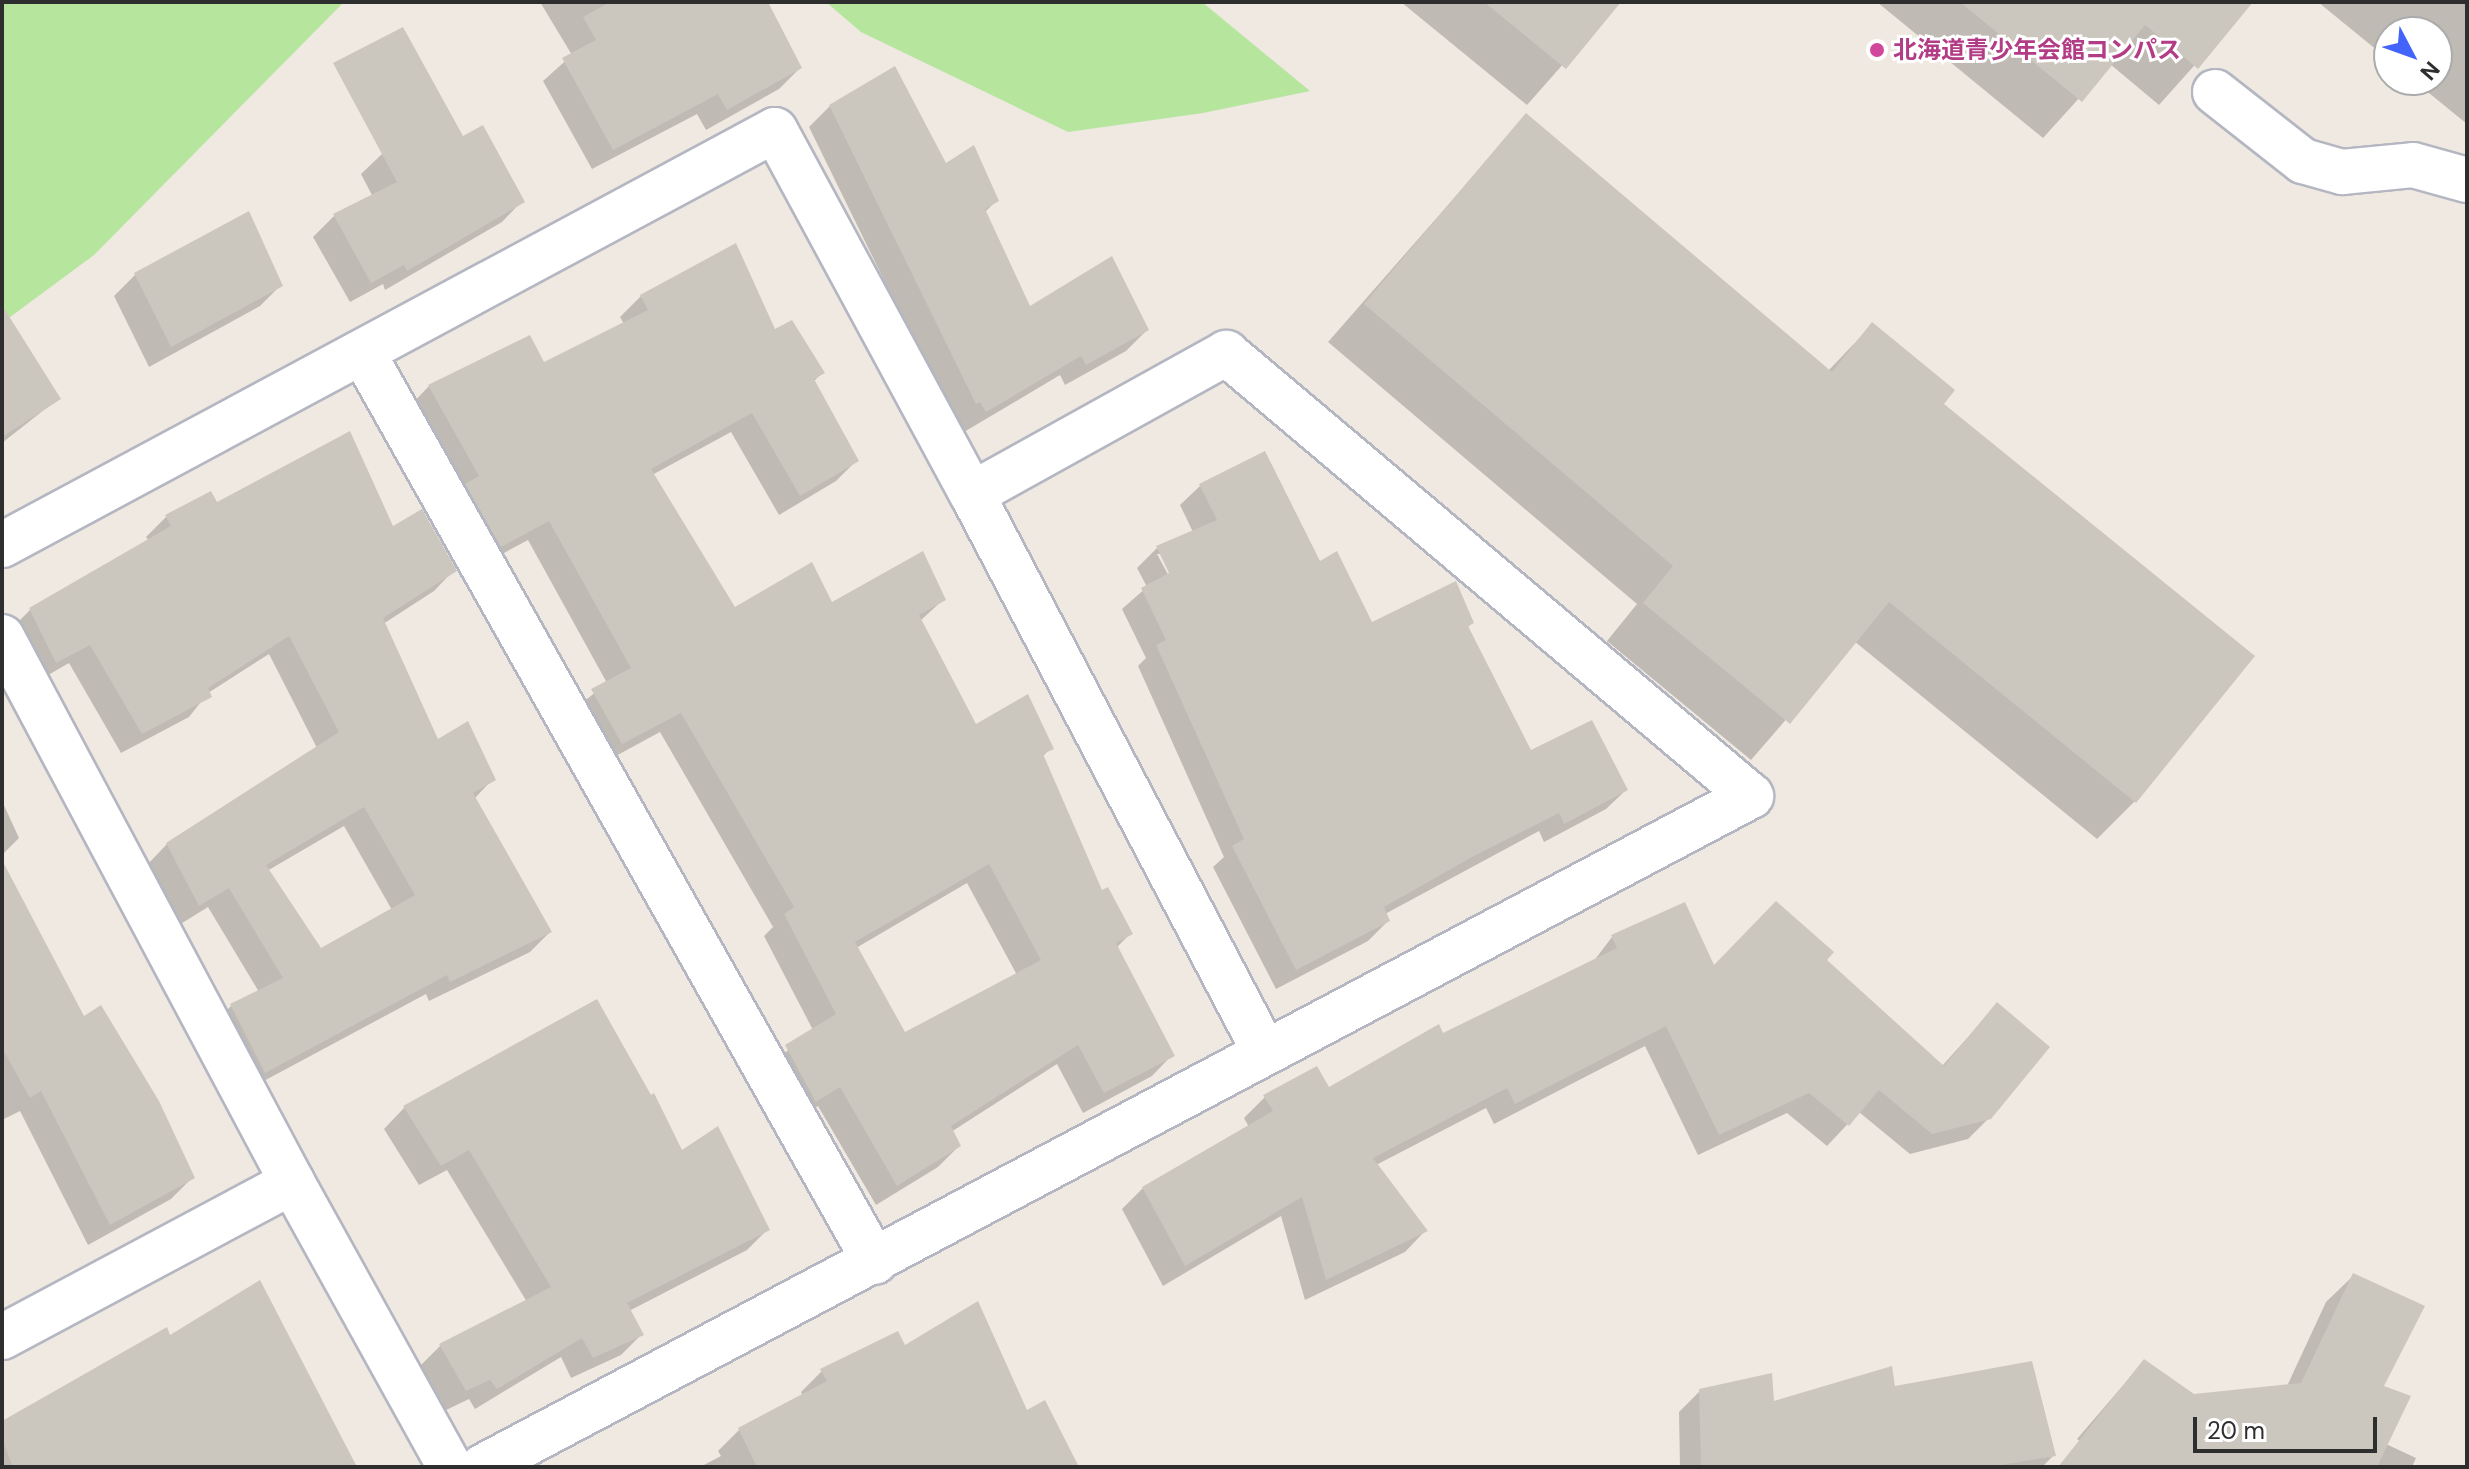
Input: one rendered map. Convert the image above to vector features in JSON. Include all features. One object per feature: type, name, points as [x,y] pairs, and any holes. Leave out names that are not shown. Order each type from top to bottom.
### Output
[{"type":"street","points":[[2215,92],[2303,161],[2342,172],[2413,165],[2467,180]]},
{"type":"street","points":[[2,545],[775,130],[972,494],[1264,1051]]},
{"type":"street","points":[[363,353],[875,1262]]},
{"type":"street","points":[[482,1467],[875,1262],[1264,1051],[1751,796],[1226,353],[972,494]]},
{"type":"street","points":[[2,637],[292,1182],[450,1467]]},
{"type":"street","points":[[2,1337],[292,1182]]},
{"type":"green space","points":[[2,2],[344,2],[94,255],[2,323]]},
{"type":"green space","points":[[826,2],[1202,2],[1310,91],[1203,113],[1068,132],[861,32]]},
{"type":"building","points":[[610,2],[768,2],[802,68],[727,110],[718,94],[613,150],[562,58],[596,40],[583,17]]},
{"type":"building","points":[[1484,2],[1621,2],[1566,69]]},
{"type":"building","points":[[1960,2],[2253,2],[2198,69],[2145,25],[2082,102]]},
{"type":"building","points":[[403,27],[463,136],[483,125],[525,202],[407,271],[404,265],[371,283],[333,214],[397,182],[333,63]]},
{"type":"building","points":[[895,66],[946,163],[974,145],[999,201],[985,209],[1030,306],[1112,256],[1149,330],[1086,365],[1081,356],[986,412],[980,402],[976,404],[829,105]]},
{"type":"building","points":[[1526,113],[1832,372],[1872,322],[1955,390],[1944,404],[2255,656],[2136,803],[1889,602],[1790,724],[1643,603],[1673,566],[1364,304]]},
{"type":"building","points":[[249,211],[283,286],[171,347],[134,273]]},
{"type":"building","points":[[736,243],[775,329],[792,320],[825,373],[814,379],[859,461],[800,496],[752,413],[651,469],[735,607],[812,562],[832,602],[923,551],[946,600],[919,615],[976,724],[1028,694],[1054,749],[1043,754],[1102,890],[1108,887],[1133,934],[1116,943],[1175,1056],[1104,1093],[1078,1045],[951,1126],[961,1146],[897,1186],[840,1087],[816,1102],[785,1045],[836,1014],[784,914],[794,907],[681,713],[622,744],[591,689],[631,668],[549,521],[501,547],[465,484],[479,476],[428,385],[530,335],[544,362],[648,310],[640,295]],"holes":[[[989,864],[1041,960],[905,1032],[855,942]]]},
{"type":"building","points":[[2,305],[61,399],[2,437]]},
{"type":"building","points":[[350,431],[393,526],[422,509],[457,571],[383,618],[438,739],[468,721],[496,780],[473,793],[552,932],[450,982],[447,975],[265,1073],[230,1004],[283,978],[229,888],[199,906],[166,843],[339,732],[289,636],[208,688],[212,697],[142,734],[90,645],[56,663],[29,608],[171,526],[165,515],[211,491],[217,502]],"holes":[[[364,807],[415,895],[321,948],[266,865]]]},
{"type":"building","points":[[1265,451],[1320,561],[1337,551],[1372,622],[1456,581],[1474,623],[1468,626],[1531,750],[1592,720],[1628,790],[1564,824],[1559,813],[1472,857],[1384,907],[1390,921],[1296,970],[1232,846],[1244,839],[1156,645],[1166,640],[1141,588],[1169,573],[1156,546],[1217,520],[1199,484]]},
{"type":"building","points":[[2,860],[84,1016],[101,1005],[159,1101],[195,1178],[110,1225],[41,1091],[30,1098],[2,1048]]},
{"type":"building","points":[[1776,901],[1834,952],[1827,960],[1944,1066],[1997,1002],[2050,1047],[1991,1119],[1932,1134],[1879,1090],[1849,1126],[1809,1093],[1719,1135],[1666,1026],[1515,1104],[1507,1088],[1373,1158],[1428,1231],[1326,1280],[1302,1197],[1185,1266],[1142,1187],[1273,1111],[1263,1095],[1317,1066],[1329,1087],[1439,1024],[1443,1033],[1617,948],[1611,935],[1685,902],[1714,965]]},
{"type":"building","points":[[597,999],[651,1095],[654,1093],[682,1150],[718,1126],[770,1230],[627,1303],[644,1335],[593,1358],[582,1338],[497,1389],[490,1380],[466,1391],[439,1344],[551,1287],[469,1150],[441,1166],[403,1106]]},
{"type":"building","points":[[2353,1273],[2425,1306],[2384,1386],[2411,1396],[2377,1467],[2058,1467],[2144,1359],[2194,1394],[2301,1383]]},
{"type":"building","points":[[260,1280],[357,1467],[13,1467],[2,1439],[2,1421],[167,1327],[170,1335]]},
{"type":"building","points":[[978,1301],[1027,1410],[1045,1400],[1079,1467],[757,1467],[738,1428],[827,1381],[820,1369],[898,1331],[905,1345]]},
{"type":"building","points":[[2032,1361],[2056,1456],[1989,1467],[1701,1467],[1699,1389],[1772,1373],[1774,1401],[1892,1366],[1895,1386]]},
{"type":"place","name":"北海道青少年会館コンパス","points":[[1877,50]]}]
